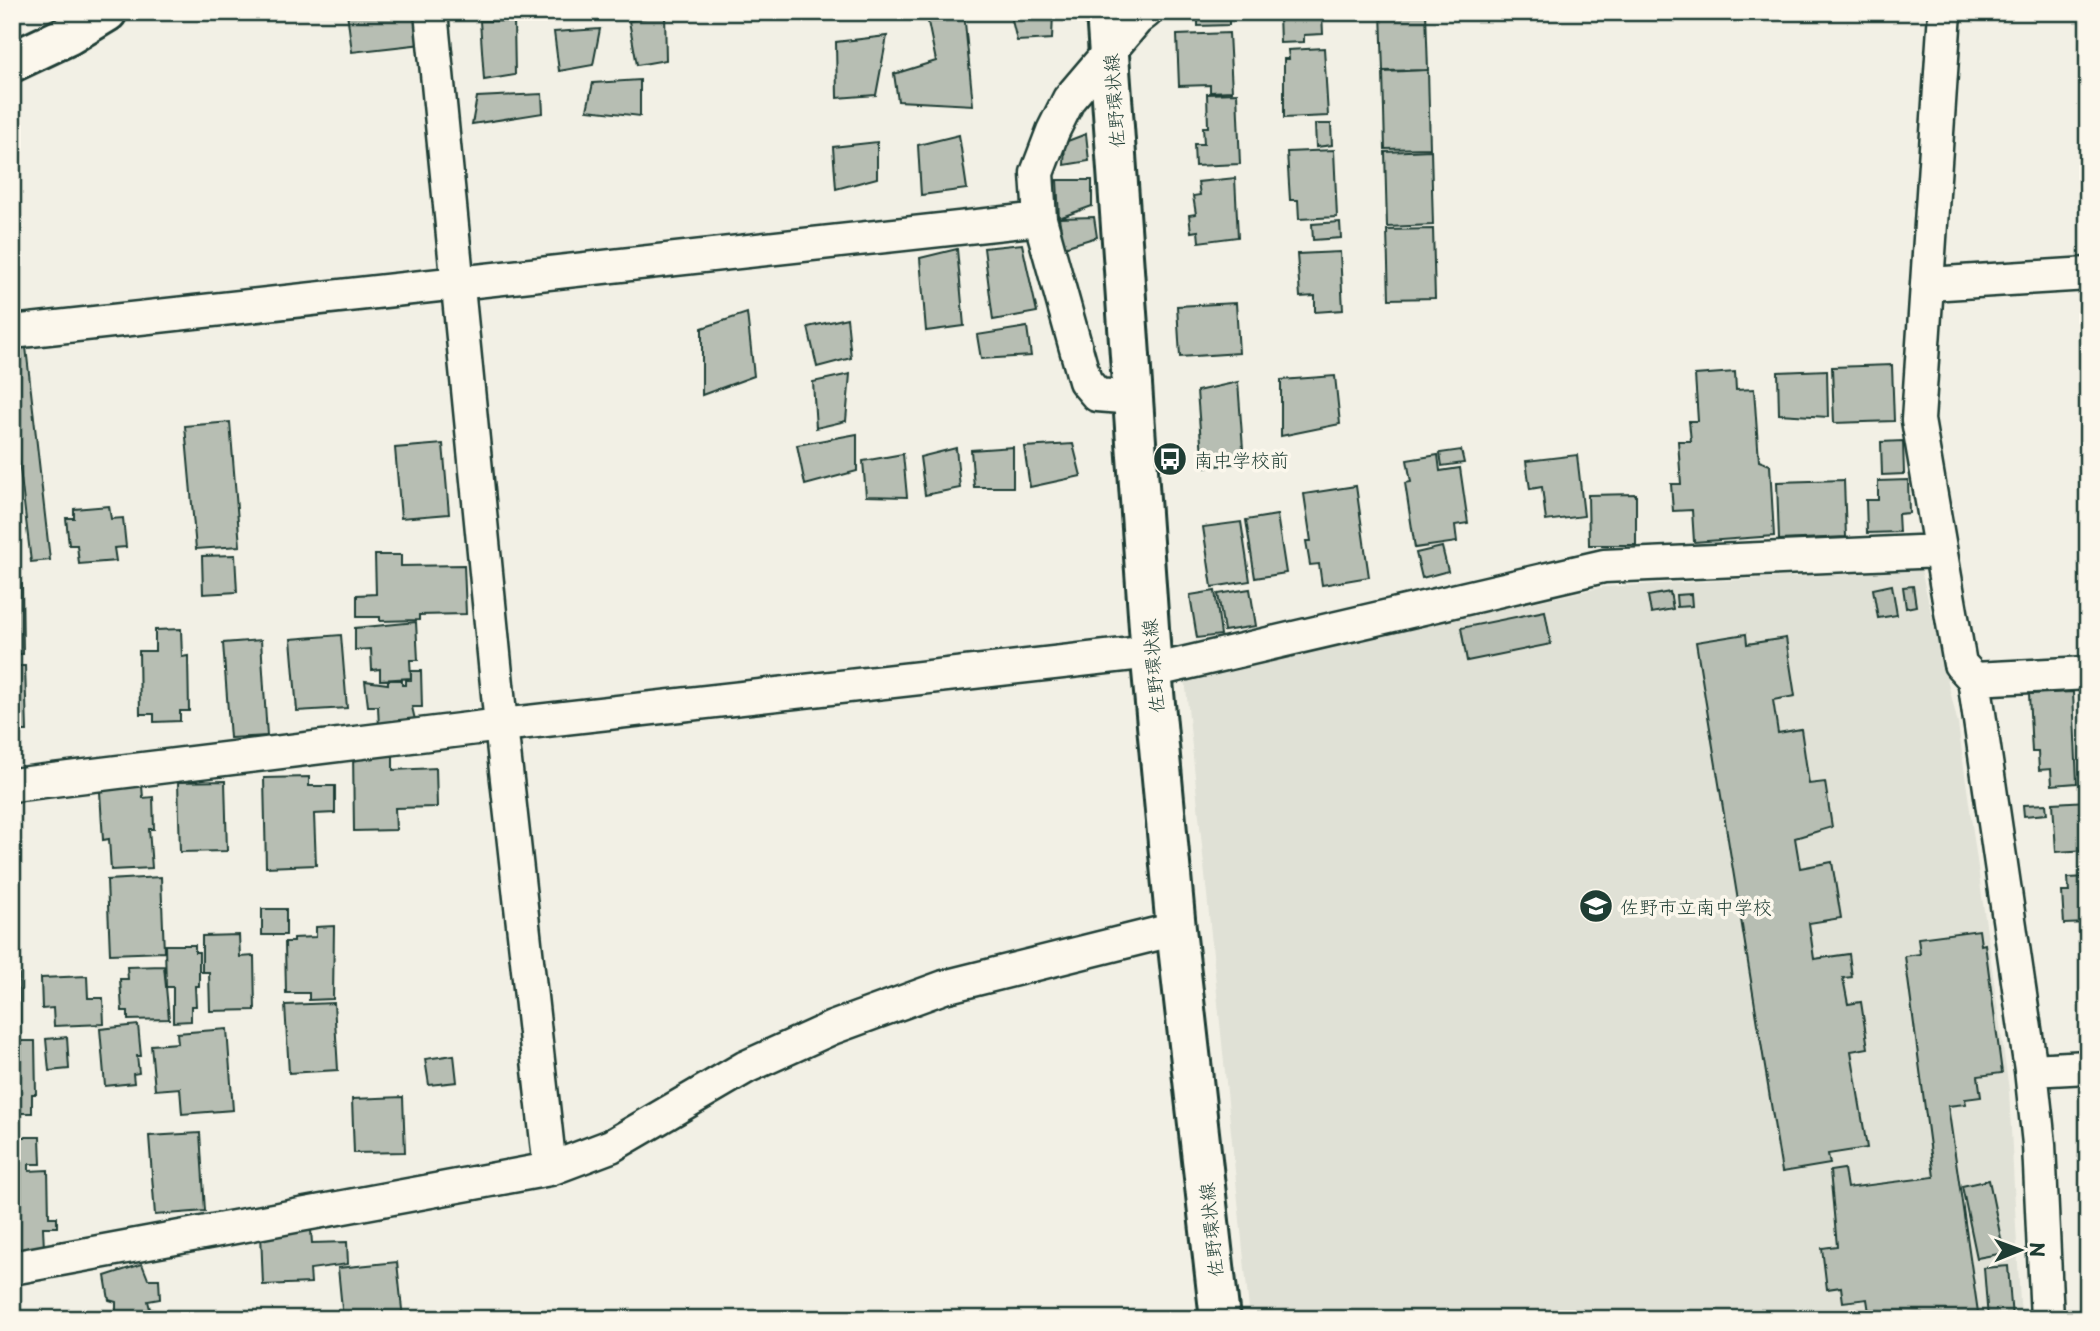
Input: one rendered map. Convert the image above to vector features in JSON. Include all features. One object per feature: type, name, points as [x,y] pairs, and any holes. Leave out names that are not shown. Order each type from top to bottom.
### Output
[{"type":"main road","points":[[12,62],[69,35],[107,12]]},
{"type":"main road","name":"佐野環状線","points":[[1106,12],[1151,662],[1176,929],[1220,1319]]},
{"type":"street","points":[[431,12],[501,725],[550,1169]]},
{"type":"street","points":[[1134,398],[1097,395],[1085,381],[1040,219],[1037,173],[1069,99],[1146,12]]},
{"type":"street","points":[[1945,12],[1918,420],[1959,664],[1974,679],[2031,1070],[2039,1144],[2047,1319]]},
{"type":"street","points":[[12,332],[1040,219]]},
{"type":"street","points":[[1929,284],[2088,274]]},
{"type":"street","points":[[12,785],[501,725],[1151,662],[1604,566],[1940,551]]},
{"type":"street","points":[[1974,679],[2088,673]]},
{"type":"street","points":[[12,1268],[550,1169],[611,1146],[746,1067],[832,1028],[944,987],[1176,929]]},
{"type":"street","points":[[2031,1070],[2088,1067]]},
{"type":"shaded area","name":"佐野市立南中学校","points":[[1921,570],[1958,724],[2009,1090],[2023,1319],[1250,1319],[1185,678],[1603,587]]},
{"type":"building","points":[[347,12],[417,12],[422,44],[352,52]]},
{"type":"building","points":[[926,12],[964,12],[973,105],[898,101],[894,74],[936,61]]},
{"type":"building","points":[[1010,12],[1053,12],[1052,39],[1017,41]]},
{"type":"building","points":[[1198,12],[1229,12],[1229,25],[1198,26]]},
{"type":"building","points":[[1322,12],[1323,34],[1304,35],[1304,42],[1280,43],[1279,13]]},
{"type":"building","points":[[1381,12],[1426,12],[1428,70],[1383,71]]},
{"type":"building","points":[[665,13],[666,60],[637,65],[629,21]]},
{"type":"building","points":[[480,21],[514,21],[515,75],[484,80]]},
{"type":"building","points":[[600,29],[593,65],[559,71],[554,32]]},
{"type":"building","points":[[1229,33],[1232,91],[1210,92],[1210,85],[1179,86],[1177,35]]},
{"type":"building","points":[[887,36],[876,95],[837,98],[836,42]]},
{"type":"building","points":[[1324,48],[1328,116],[1284,118],[1284,59],[1289,59],[1288,50]]},
{"type":"building","points":[[1428,70],[1430,148],[1385,149],[1383,72]]},
{"type":"building","points":[[640,80],[640,116],[587,110],[593,83]]},
{"type":"building","points":[[1237,93],[1240,164],[1195,166],[1194,144],[1204,144],[1203,127],[1208,127],[1207,94]]},
{"type":"building","points":[[542,94],[543,113],[472,124],[477,97]]},
{"type":"building","points":[[1315,124],[1331,124],[1332,145],[1316,147]]},
{"type":"building","points":[[1086,134],[1089,161],[1064,165],[1065,142]]},
{"type":"building","points":[[959,135],[967,189],[921,195],[918,145]]},
{"type":"building","points":[[877,142],[877,178],[836,189],[833,147]]},
{"type":"building","points":[[1334,150],[1337,217],[1299,219],[1298,200],[1290,200],[1287,152]]},
{"type":"building","points":[[1431,150],[1433,225],[1387,227],[1385,152]]},
{"type":"building","points":[[1235,178],[1238,237],[1199,242],[1198,231],[1191,232],[1189,215],[1196,214],[1193,196],[1200,195],[1198,182]]},
{"type":"building","points":[[1057,180],[1092,180],[1092,206],[1059,218]]},
{"type":"building","points":[[1094,217],[1097,237],[1064,247],[1059,218]]},
{"type":"building","points":[[1340,222],[1341,238],[1313,240],[1312,224]]},
{"type":"building","points":[[1433,229],[1435,298],[1389,299],[1387,230]]},
{"type":"building","points":[[1022,244],[1037,312],[993,320],[984,248]]},
{"type":"building","points":[[957,249],[964,326],[926,331],[920,258]]},
{"type":"building","points":[[1340,252],[1343,310],[1315,312],[1315,296],[1300,297],[1297,254]]},
{"type":"building","points":[[1236,303],[1239,353],[1180,357],[1177,306]]},
{"type":"building","points":[[747,313],[754,376],[702,395],[702,328]]},
{"type":"building","points":[[847,318],[851,358],[817,367],[808,327]]},
{"type":"building","points":[[1027,327],[1031,356],[981,359],[977,335]]},
{"type":"building","points":[[26,347],[50,560],[31,562],[12,401],[12,348]]},
{"type":"building","points":[[1892,365],[1894,421],[1834,423],[1832,367]]},
{"type":"building","points":[[1827,370],[1828,417],[1779,414],[1778,372]]},
{"type":"building","points":[[1735,372],[1736,390],[1754,389],[1759,461],[1770,465],[1774,536],[1694,542],[1692,510],[1673,511],[1671,484],[1681,484],[1678,441],[1691,441],[1689,421],[1698,421],[1695,375]]},
{"type":"building","points":[[850,374],[846,421],[816,428],[813,382]]},
{"type":"building","points":[[1335,376],[1340,424],[1281,436],[1281,380]]},
{"type":"building","points":[[1238,382],[1244,462],[1203,468],[1197,391]]},
{"type":"building","points":[[230,422],[240,546],[196,549],[185,426]]},
{"type":"building","points":[[857,434],[857,471],[805,485],[797,445]]},
{"type":"building","points":[[1903,441],[1904,474],[1882,475],[1881,442]]},
{"type":"building","points":[[443,444],[449,514],[401,518],[395,448]]},
{"type":"building","points":[[1073,444],[1081,476],[1030,487],[1024,447]]},
{"type":"building","points":[[1013,447],[1013,487],[974,487],[971,450]]},
{"type":"building","points":[[956,448],[960,488],[925,495],[920,457]]},
{"type":"building","points":[[1461,450],[1464,463],[1442,466],[1440,453]]},
{"type":"building","points":[[903,454],[907,497],[866,496],[863,461]]},
{"type":"building","points":[[1438,455],[1440,471],[1460,468],[1468,523],[1455,525],[1457,542],[1415,548],[1405,483],[1411,482],[1407,460]]},
{"type":"building","points":[[1577,455],[1584,516],[1546,521],[1542,487],[1530,489],[1526,461]]},
{"type":"building","points":[[1844,480],[1846,537],[1779,540],[1777,482]]},
{"type":"building","points":[[1908,480],[1909,513],[1898,514],[1899,532],[1867,533],[1866,500],[1878,500],[1878,481]]},
{"type":"building","points":[[1356,486],[1369,577],[1322,585],[1319,564],[1310,565],[1306,541],[1311,541],[1304,494]]},
{"type":"building","points":[[1636,494],[1636,545],[1589,545],[1588,495]]},
{"type":"building","points":[[109,506],[111,519],[123,518],[126,547],[114,548],[116,561],[79,564],[77,545],[69,545],[66,518],[74,518],[74,509]]},
{"type":"building","points":[[1277,515],[1286,573],[1255,578],[1246,520]]},
{"type":"building","points":[[1241,522],[1250,581],[1212,587],[1203,527]]},
{"type":"building","points":[[1442,547],[1448,571],[1422,578],[1416,553]]},
{"type":"building","points":[[235,555],[237,592],[203,594],[202,556]]},
{"type":"building","points":[[375,555],[401,555],[401,566],[464,565],[466,614],[419,615],[419,620],[380,621],[380,617],[357,617],[357,595],[376,594]]},
{"type":"building","points":[[12,584],[22,584],[23,654],[12,654]]},
{"type":"building","points":[[1892,585],[1897,615],[1878,618],[1873,589]]},
{"type":"building","points":[[1913,586],[1916,606],[1906,608],[1903,587]]},
{"type":"building","points":[[1250,589],[1256,626],[1224,631],[1218,594]]},
{"type":"building","points":[[1215,591],[1221,635],[1197,638],[1190,595]]},
{"type":"building","points":[[1670,592],[1673,609],[1651,613],[1648,596]]},
{"type":"building","points":[[1691,594],[1692,606],[1677,607],[1676,595]]},
{"type":"building","points":[[1545,611],[1551,644],[1467,661],[1461,628]]},
{"type":"building","points":[[416,622],[418,660],[410,660],[411,678],[380,680],[380,669],[372,670],[371,649],[355,650],[355,628]]},
{"type":"building","points":[[181,629],[182,657],[188,656],[189,711],[180,711],[180,721],[154,722],[154,714],[140,714],[139,651],[155,651],[155,630]]},
{"type":"building","points":[[1746,634],[1747,644],[1786,638],[1795,696],[1773,700],[1778,733],[1801,729],[1809,784],[1825,782],[1832,827],[1795,838],[1800,868],[1832,862],[1841,918],[1809,923],[1814,959],[1849,954],[1852,977],[1843,978],[1848,1004],[1861,1002],[1868,1048],[1851,1051],[1867,1148],[1828,1154],[1830,1164],[1782,1172],[1696,642]]},
{"type":"building","points":[[341,635],[347,708],[297,711],[291,639]]},
{"type":"building","points":[[261,640],[267,736],[230,738],[223,643]]},
{"type":"building","points":[[12,666],[25,666],[27,731],[12,731]]},
{"type":"building","points":[[411,671],[421,671],[422,707],[412,707],[416,724],[379,728],[378,706],[368,706],[365,681],[388,684],[388,680],[402,680],[402,685],[406,685],[406,680],[411,680]]},
{"type":"building","points":[[2073,692],[2077,783],[2052,785],[2051,769],[2039,770],[2038,752],[2032,752],[2029,694]]},
{"type":"building","points":[[393,750],[393,770],[436,768],[437,807],[395,808],[396,830],[354,831],[353,751]]},
{"type":"building","points":[[141,773],[143,798],[153,797],[154,829],[149,829],[152,868],[111,870],[109,839],[103,840],[99,776]]},
{"type":"building","points":[[309,777],[309,786],[335,786],[335,813],[314,814],[316,865],[266,867],[264,778]]},
{"type":"building","points":[[225,781],[227,851],[180,852],[178,782]]},
{"type":"building","points":[[2088,801],[2088,850],[2056,852],[2053,803]]},
{"type":"building","points":[[2046,804],[2047,814],[2024,816],[2023,805]]},
{"type":"building","points":[[161,877],[164,952],[110,954],[107,880]]},
{"type":"building","points":[[2088,877],[2088,923],[2064,924],[2062,892],[2069,892],[2068,878]]},
{"type":"building","points":[[262,909],[286,909],[286,935],[262,935]]},
{"type":"building","points":[[334,926],[333,999],[309,1000],[309,993],[286,993],[285,942],[293,942],[293,938],[316,937],[316,927]]},
{"type":"building","points":[[1979,930],[1981,945],[1985,944],[2002,1073],[1978,1076],[1981,1097],[1965,1099],[1966,1104],[1948,1106],[1979,1319],[1870,1319],[1867,1299],[1843,1302],[1841,1287],[1827,1289],[1822,1248],[1837,1246],[1830,1171],[1844,1169],[1847,1188],[1934,1177],[1905,956],[1920,954],[1918,938]]},
{"type":"building","points":[[239,935],[240,957],[254,956],[255,1010],[210,1011],[209,972],[202,972],[202,936]]},
{"type":"building","points":[[165,945],[195,945],[195,952],[199,952],[199,986],[195,986],[196,1006],[191,1006],[191,1021],[173,1022],[173,987],[166,987]]},
{"type":"building","points":[[164,966],[169,1019],[128,1020],[128,1011],[122,1011],[120,979],[128,979],[127,967]]},
{"type":"building","points":[[12,975],[19,975],[20,1038],[12,1038]]},
{"type":"building","points":[[87,976],[88,998],[103,998],[104,1024],[54,1026],[53,1008],[42,1009],[41,978]]},
{"type":"building","points":[[334,1003],[338,1070],[289,1073],[285,1005]]},
{"type":"building","points":[[138,1025],[141,1056],[137,1056],[139,1073],[133,1074],[134,1083],[105,1086],[100,1029]]},
{"type":"building","points":[[227,1029],[233,1110],[182,1114],[180,1088],[155,1090],[151,1045],[178,1043],[177,1033]]},
{"type":"building","points":[[67,1037],[69,1069],[49,1071],[46,1039]]},
{"type":"building","points":[[12,1041],[35,1041],[36,1094],[32,1094],[32,1113],[20,1113],[20,1127],[12,1128]]},
{"type":"building","points":[[454,1055],[457,1082],[429,1085],[425,1059]]},
{"type":"building","points":[[403,1097],[405,1152],[354,1153],[352,1099]]},
{"type":"building","points":[[200,1133],[205,1211],[155,1215],[149,1136]]},
{"type":"building","points":[[17,1137],[40,1137],[41,1164],[29,1164],[29,1171],[48,1170],[49,1217],[57,1217],[57,1227],[43,1227],[44,1249],[13,1249],[12,1144],[17,1143]]},
{"type":"building","points":[[1989,1180],[2004,1253],[1977,1258],[1962,1186]]},
{"type":"building","points":[[311,1230],[312,1243],[347,1242],[348,1264],[310,1269],[311,1283],[263,1285],[261,1233]]},
{"type":"building","points":[[397,1262],[403,1319],[343,1319],[338,1268]]},
{"type":"building","points":[[142,1264],[148,1279],[159,1279],[160,1299],[148,1301],[150,1309],[160,1311],[161,1319],[107,1319],[106,1312],[116,1312],[116,1302],[109,1300],[105,1276]]},
{"type":"building","points":[[2008,1266],[2012,1319],[1988,1319],[1984,1268]]},
{"type":"building","points":[[1846,1311],[1847,1319],[1830,1319],[1830,1313]]},
{"type":"place","name":"南中学校前","points":[[1170,459]]},
{"type":"place","name":"佐野市立南中学校","points":[[1596,906]]}]
